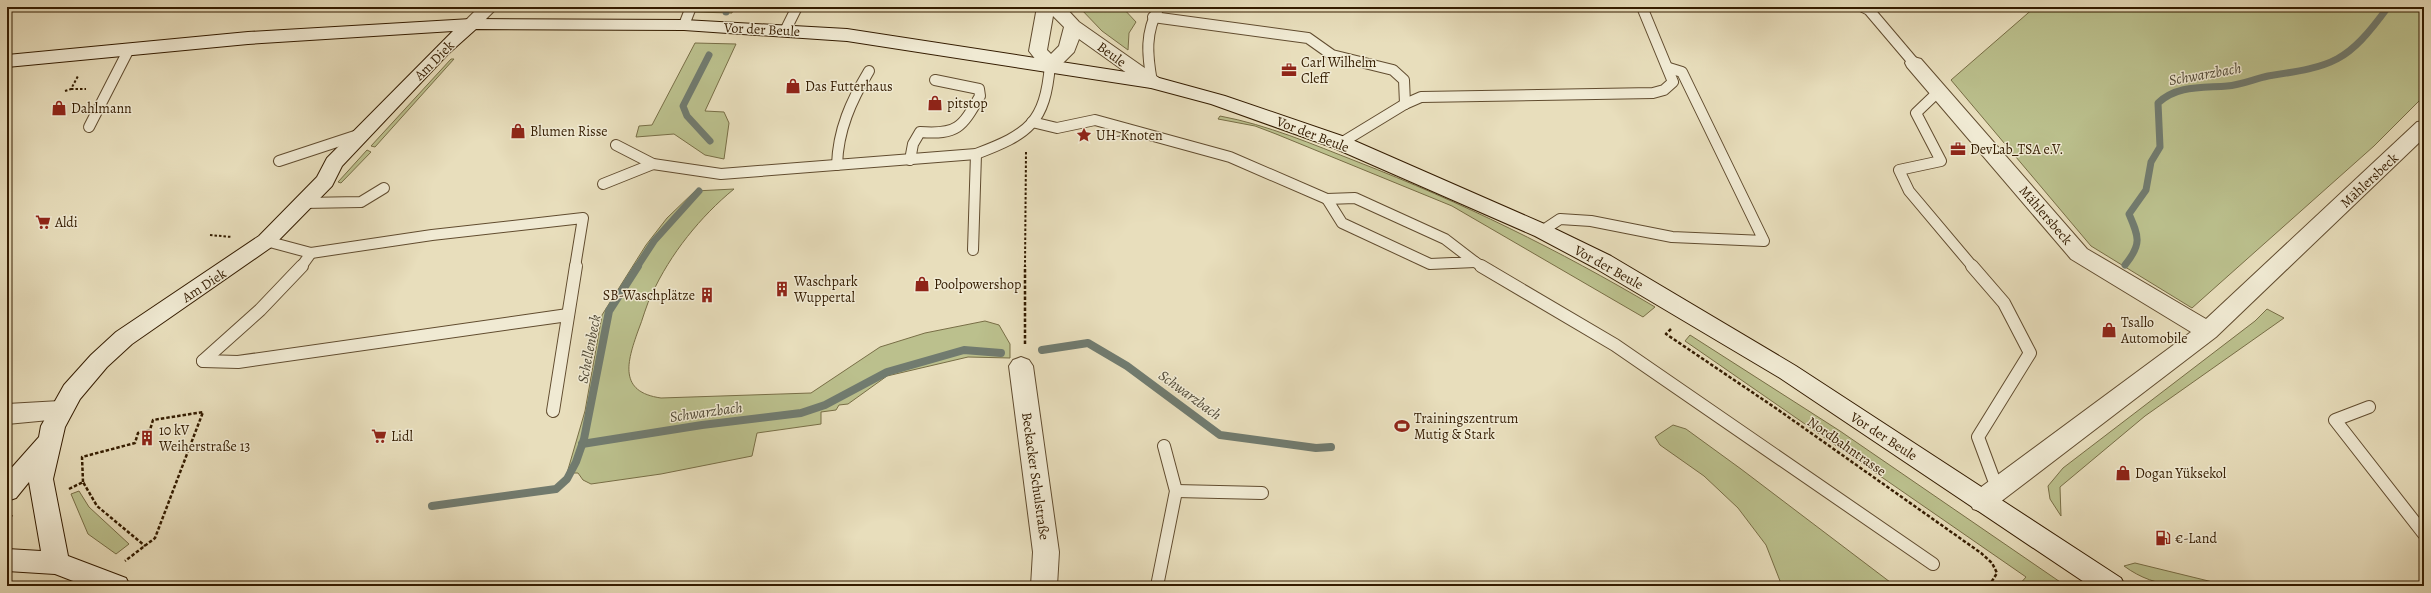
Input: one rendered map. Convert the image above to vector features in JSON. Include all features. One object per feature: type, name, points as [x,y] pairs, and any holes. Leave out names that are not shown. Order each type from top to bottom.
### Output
[{"type":"street","points":[[471,24],[489,7]]},
{"type":"street","points":[[1046,7],[1038,51],[1050,65],[1068,48],[1073,26]]},
{"type":"street","name":"Beule","points":[[1055,7],[1073,26],[1152,82]]},
{"type":"street","name":"Vor der Beule","points":[[471,24],[684,25],[786,29],[877,38],[1152,82],[1218,100],[1341,143],[1542,231],[1603,262],[1686,310],[1990,494],[2112,586]]},
{"type":"street","name":"Am Diek","points":[[7,62],[248,38],[471,24]]},
{"type":"street","name":"Am Diek","points":[[47,443],[60,410],[72,392],[99,361],[124,338],[234,265],[266,241],[325,181],[334,163],[442,50],[471,24]]},
{"type":"street","name":"Mählersbeck","points":[[1914,63],[2079,254],[2208,331]]},
{"type":"street","name":"Mählersbeck","points":[[1990,494],[2208,331],[2414,150],[2424,127]]},
{"type":"street","name":"Beckacker Schulstraße","points":[[1021,366],[1046,552],[1044,586]]},
{"type":"street","points":[[7,414],[60,410]]},
{"type":"street","points":[[7,491],[47,443]]},
{"type":"street","points":[[47,443],[41,478],[56,563]]},
{"type":"street","points":[[7,560],[56,563],[109,583]]},
{"type":"lane","points":[[684,25],[691,7]]},
{"type":"lane","points":[[786,29],[797,7]]},
{"type":"lane","points":[[1152,82],[1145,43],[1154,17],[1160,7]]},
{"type":"lane","points":[[1341,143],[1405,104],[1421,98],[1653,93],[1664,90],[1673,82],[1669,68],[1642,7]]},
{"type":"lane","points":[[1863,7],[1869,10],[1914,63]]},
{"type":"lane","points":[[1154,17],[1308,38],[1332,55],[1393,70],[1404,80],[1405,104]]},
{"type":"lane","points":[[89,126],[129,49]]},
{"type":"lane","points":[[616,145],[653,164],[721,174],[976,154],[995,147],[1020,133],[1032,122],[1046,97],[1050,65]]},
{"type":"lane","points":[[1542,231],[1560,219],[1591,221],[1672,236],[1764,241],[1682,72],[1669,68]]},
{"type":"lane","points":[[837,165],[837,152],[846,111],[869,71]]},
{"type":"lane","points":[[910,160],[912,144],[920,132],[947,134],[958,130],[980,96],[979,89],[972,86],[935,80]]},
{"type":"lane","points":[[1939,91],[1916,113],[1941,161],[1899,170],[1908,190],[2004,303],[2030,353],[1978,437],[1990,494]]},
{"type":"lane","points":[[1032,122],[1058,128],[1095,120],[1230,157],[1327,199],[1355,198],[1445,239],[1474,262],[1615,345],[1933,564]]},
{"type":"lane","points":[[279,161],[363,133]]},
{"type":"lane","points":[[973,250],[976,154]]},
{"type":"lane","points":[[604,184],[653,164]]},
{"type":"lane","points":[[303,204],[361,202],[370,198],[384,188]]},
{"type":"lane","points":[[1327,199],[1342,223],[1430,264],[1474,262]]},
{"type":"lane","points":[[266,241],[311,253],[432,235],[583,218],[553,411]]},
{"type":"lane","points":[[311,253],[298,272],[280,291],[203,361],[238,362],[568,315]]},
{"type":"lane","points":[[2369,407],[2335,420],[2424,534]]},
{"type":"lane","points":[[1157,586],[1176,491],[1164,446]]},
{"type":"lane","points":[[1176,491],[1262,493]]},
{"type":"path","points":[[65,91],[71,90],[78,77]]},
{"type":"path","points":[[1020,133],[1026,152],[1026,338],[1021,366]]},
{"type":"path","points":[[210,235],[228,235]]},
{"type":"path","name":"Nordbahntrasse","points":[[1666,334],[1777,409],[1981,553],[1992,563],[1997,573],[1989,586]]},
{"type":"path","points":[[109,583],[145,546],[155,538],[203,412],[153,420],[150,430],[138,433],[135,442],[82,457],[81,469],[83,482],[97,506],[145,546]]},
{"type":"path","points":[[7,521],[10,516],[83,482]]},
{"type":"green space","points":[[695,7],[733,7],[732,13],[694,12]]},
{"type":"green space","points":[[1079,7],[1122,7],[1136,22],[1129,33],[1128,50],[1102,31]]},
{"type":"green space","points":[[2035,7],[2424,7],[2424,96],[2374,146],[2192,308],[2091,246],[1951,80]]},
{"type":"green space","points":[[695,43],[736,44],[705,111],[724,112],[729,123],[724,159],[705,155],[674,134],[636,137],[639,126],[652,125]]},
{"type":"green space","points":[[451,59],[454,59],[375,147],[371,146]]},
{"type":"green space","points":[[1220,116],[1255,124],[1290,136],[1396,177],[1472,210],[1583,266],[1655,307],[1643,317],[1452,206],[1255,126],[1218,119]]},
{"type":"green space","points":[[367,150],[371,152],[341,183],[338,182]]},
{"type":"green space","points":[[734,189],[710,211],[677,250],[659,279],[646,307],[631,354],[629,374],[632,382],[638,389],[647,395],[661,398],[811,393],[880,347],[925,333],[985,321],[999,325],[1010,344],[1010,358],[968,357],[887,376],[848,404],[839,405],[836,410],[821,412],[821,424],[757,433],[752,456],[661,474],[591,484],[583,480],[578,473],[567,473],[585,411],[602,315],[646,245],[667,218],[695,191]]},
{"type":"green space","points":[[2267,309],[2284,318],[2145,416],[2060,487],[2061,516],[2050,499],[2048,486],[2063,468],[2255,321]]},
{"type":"green space","points":[[1690,335],[1840,431],[2066,586],[2018,586],[2026,577],[1685,341]]},
{"type":"green space","points":[[1673,425],[1686,429],[1890,582],[1916,582],[1924,586],[1782,586],[1766,545],[1738,508],[1704,476],[1660,445],[1655,437]]},
{"type":"green space","points":[[79,491],[89,507],[129,544],[116,554],[88,534],[71,494]]},
{"type":"green space","points":[[2135,563],[2229,586],[2188,586],[2149,580],[2124,566]]},
{"type":"waterway","name":"Schellenbeck","points":[[726,7],[726,12]]},
{"type":"waterway","name":"Schwarzbach","points":[[2125,265],[2134,251],[2137,240],[2137,235],[2129,214],[2146,190],[2151,162],[2160,147],[2158,103],[2173,93],[2190,88],[2232,85],[2324,65],[2349,51],[2374,26],[2388,7]]},
{"type":"waterway","name":"Schellenbeck","points":[[709,55],[683,106],[687,116],[710,141]]},
{"type":"waterway","name":"Schellenbeck","points":[[637,267],[654,241],[699,191]]},
{"type":"waterway","name":"Schellenbeck","points":[[582,444],[609,311],[638,266]]},
{"type":"waterway","name":"Schwarzbach","points":[[1042,350],[1088,343],[1127,366],[1220,435],[1316,448],[1331,447]]},
{"type":"waterway","name":"Schwarzbach","points":[[582,444],[702,425],[801,413],[825,405],[887,372],[964,350],[1001,353]]},
{"type":"waterway","name":"Schwarzbach","points":[[432,506],[556,489],[567,479],[576,462],[582,444]]},
{"type":"place","name":"Carl Wilhelm Cleff","points":[[1289,70]]},
{"type":"place","name":"Das Futterhaus","points":[[793,86]]},
{"type":"place","name":"pitstop","points":[[935,103]]},
{"type":"place","name":"Dahlmann","points":[[59,108]]},
{"type":"place","name":"Blumen Risse","points":[[518,131]]},
{"type":"place","name":"UH-Knoten","points":[[1084,135]]},
{"type":"place","name":"DevLab_TSA e.V.","points":[[1958,149]]},
{"type":"place","name":"Aldi","points":[[43,222]]},
{"type":"place","name":"Poolpowershop","points":[[922,284]]},
{"type":"place","name":"Waschpark Wuppertal","points":[[782,289]]},
{"type":"place","name":"SB-Waschplätze","points":[[707,295]]},
{"type":"place","name":"Tsallo Automobile","points":[[2109,330]]},
{"type":"place","name":"Trainingszentrum Mutig & Stark","points":[[1402,426]]},
{"type":"place","name":"Lidl","points":[[379,436]]},
{"type":"place","name":"10 kV Weiherstraße 13","points":[[147,438]]},
{"type":"place","name":"Dogan Yüksekol","points":[[2123,473]]},
{"type":"place","name":"€-Land","points":[[2163,538]]}]
